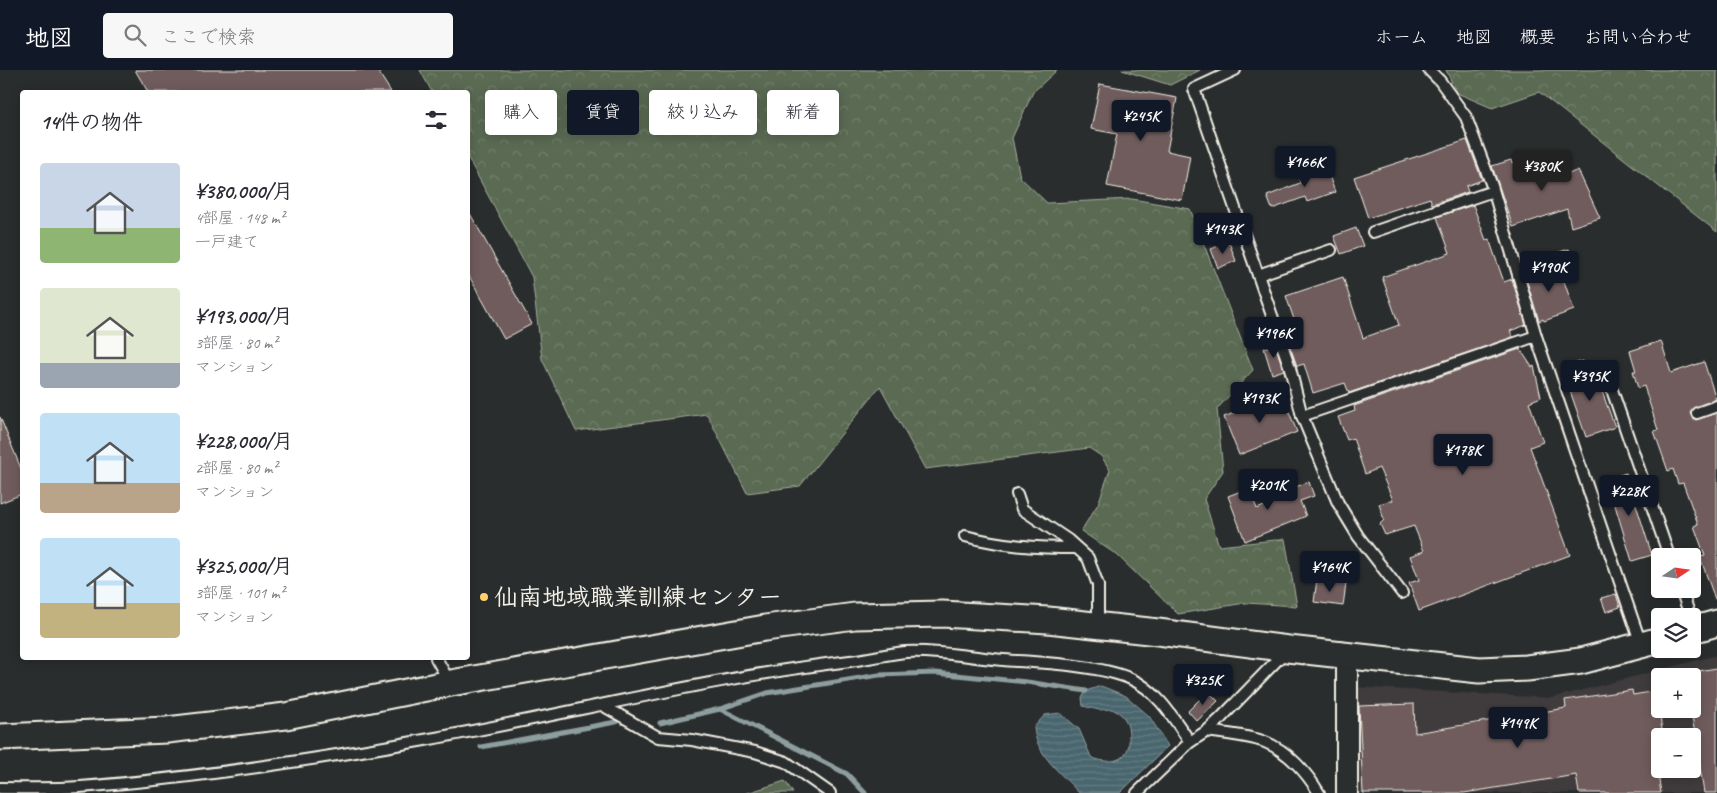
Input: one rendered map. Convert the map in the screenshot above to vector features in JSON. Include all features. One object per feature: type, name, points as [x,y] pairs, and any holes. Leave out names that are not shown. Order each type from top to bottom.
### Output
[{"type":"street","points":[[0,737],[167,730],[286,716],[451,683],[765,628],[855,616],[942,614],[1048,620],[1288,649],[1443,666],[1489,669],[1528,668],[1581,661],[1651,642]]},
{"type":"street","points":[[1346,655],[1347,793]]},
{"type":"lane","points":[[1235,70],[1194,89],[1290,368],[1302,416],[1338,504],[1358,536],[1402,593]]},
{"type":"lane","points":[[1429,70],[1440,80],[1466,117],[1493,191],[1536,336],[1651,642]]},
{"type":"lane","points":[[1374,232],[1493,191]]},
{"type":"lane","points":[[1258,275],[1331,250]]},
{"type":"lane","points":[[1302,416],[1536,336]]},
{"type":"lane","points":[[1611,387],[1667,548]]},
{"type":"lane","points":[[1696,413],[1717,406]]},
{"type":"lane","points":[[1017,494],[1022,509],[1088,558],[1098,585],[1098,626]]},
{"type":"lane","points":[[965,536],[997,544],[1076,548]]},
{"type":"lane","points":[[1137,793],[1190,742],[1207,732],[1288,649]]},
{"type":"lane","points":[[0,788],[77,787],[178,777],[316,759],[433,739],[791,668],[855,661],[905,652],[946,654],[1105,671],[1134,680],[1162,704],[1190,742]]},
{"type":"lane","points":[[437,660],[451,683]]},
{"type":"lane","points":[[602,705],[658,737],[692,740],[755,752],[786,762],[830,793]]},
{"type":"lane","points":[[1207,732],[1266,742],[1286,755],[1309,777],[1319,793]]},
{"type":"shaded area","points":[[1717,655],[1717,793],[1357,793],[1355,687],[1552,698],[1651,672],[1651,718],[1701,718],[1701,668],[1667,668]]},
{"type":"green space","points":[[420,70],[1057,70],[1033,92],[1012,138],[1020,177],[1047,203],[1132,199],[1190,209],[1253,370],[1217,409],[1223,471],[1204,499],[1219,546],[1285,539],[1297,606],[1245,603],[1178,614],[1117,555],[1081,531],[1098,504],[1110,470],[1101,456],[1089,448],[925,469],[880,386],[800,486],[747,493],[707,414],[576,431],[542,359],[532,277],[470,162],[470,90],[431,90]]},
{"type":"green space","points":[[1122,70],[1200,70],[1170,85]]},
{"type":"green space","points":[[1446,70],[1717,70],[1717,232],[1539,92],[1492,108],[1457,93]]},
{"type":"green space","points":[[785,781],[793,793],[747,793]]},
{"type":"water","points":[[1101,686],[1126,696],[1149,716],[1168,746],[1120,793],[1079,793],[1044,755],[1039,746],[1034,727],[1045,715],[1060,713],[1079,729],[1091,757],[1098,760],[1112,761],[1123,756],[1127,752],[1129,745],[1129,735],[1123,717],[1112,709],[1099,710],[1083,706],[1082,698],[1086,691]]},
{"type":"building","points":[[135,70],[377,70],[390,90],[147,90]]},
{"type":"building","points":[[1100,84],[1177,98],[1167,151],[1190,156],[1182,200],[1107,186],[1117,134],[1091,129]]},
{"type":"building","points":[[1467,140],[1482,180],[1466,186],[1468,192],[1432,204],[1430,198],[1368,218],[1354,177]]},
{"type":"building","points":[[1543,152],[1553,181],[1578,170],[1600,218],[1571,227],[1567,209],[1513,227],[1492,166],[1511,160],[1512,163]]},
{"type":"building","points":[[1325,165],[1335,192],[1307,202],[1305,197],[1272,209],[1267,196],[1300,183],[1298,175]]},
{"type":"building","points":[[1473,205],[1486,240],[1489,239],[1504,282],[1512,279],[1526,325],[1510,331],[1513,337],[1349,393],[1345,383],[1313,393],[1304,364],[1297,366],[1288,341],[1300,337],[1286,296],[1343,277],[1363,338],[1399,325],[1382,277],[1450,253],[1437,217]]},
{"type":"building","points":[[470,214],[532,324],[504,339],[470,278]]},
{"type":"building","points":[[1356,228],[1363,246],[1341,254],[1334,236]]},
{"type":"building","points":[[1229,242],[1236,261],[1218,268],[1211,249]]},
{"type":"building","points":[[1569,249],[1575,265],[1561,270],[1556,253]]},
{"type":"building","points":[[1558,264],[1574,310],[1539,321],[1525,275]]},
{"type":"building","points":[[1661,341],[1671,373],[1704,362],[1716,399],[1695,407],[1690,412],[1692,418],[1696,420],[1717,413],[1717,599],[1715,599],[1701,560],[1701,557],[1705,556],[1694,526],[1698,524],[1683,483],[1678,484],[1673,469],[1668,471],[1654,431],[1658,430],[1644,386],[1638,388],[1633,371],[1636,371],[1630,351]]},
{"type":"building","points":[[1275,345],[1284,370],[1272,374],[1264,348]]},
{"type":"building","points":[[1520,349],[1532,367],[1534,366],[1541,397],[1529,402],[1543,442],[1530,447],[1570,555],[1419,611],[1409,583],[1419,580],[1410,556],[1424,551],[1414,526],[1385,535],[1380,524],[1384,520],[1379,504],[1393,500],[1379,468],[1365,474],[1353,438],[1347,440],[1338,417],[1355,411],[1354,406]]},
{"type":"building","points":[[1583,361],[1589,381],[1597,378],[1615,427],[1586,437],[1569,388],[1576,385],[1570,365]]},
{"type":"building","points":[[1282,394],[1297,432],[1239,455],[1224,417]]},
{"type":"building","points":[[0,417],[20,466],[20,495],[0,503]]},
{"type":"building","points":[[1626,473],[1651,555],[1632,561],[1607,479]]},
{"type":"building","points":[[1309,482],[1314,496],[1300,501],[1306,516],[1245,541],[1228,496],[1249,488],[1257,509],[1295,493],[1293,488]]},
{"type":"building","points":[[1317,579],[1346,584],[1343,606],[1314,602]]},
{"type":"building","points":[[1616,594],[1620,607],[1606,612],[1601,598]]},
{"type":"building","points":[[1717,668],[1717,793],[1704,793],[1701,774],[1701,728],[1694,728],[1692,718],[1701,718],[1701,671]]},
{"type":"building","points":[[1632,690],[1633,695],[1651,692],[1651,718],[1660,718],[1662,728],[1651,728],[1651,778],[1660,778],[1661,793],[1579,793],[1576,775],[1464,793],[1363,793],[1359,706],[1414,704],[1415,733],[1566,708],[1565,700]]},
{"type":"building","points":[[1208,691],[1218,701],[1197,721],[1188,711]]},
{"type":"waterway","points":[[660,723],[720,709],[767,693],[879,675],[936,673],[1027,682],[1086,691]]},
{"type":"waterway","points":[[720,709],[847,774],[865,793]]},
{"type":"waterway","points":[[481,747],[616,722]]},
{"type":"place","name":"仙南地域職業訓練センター","points":[[484,597]]}]
